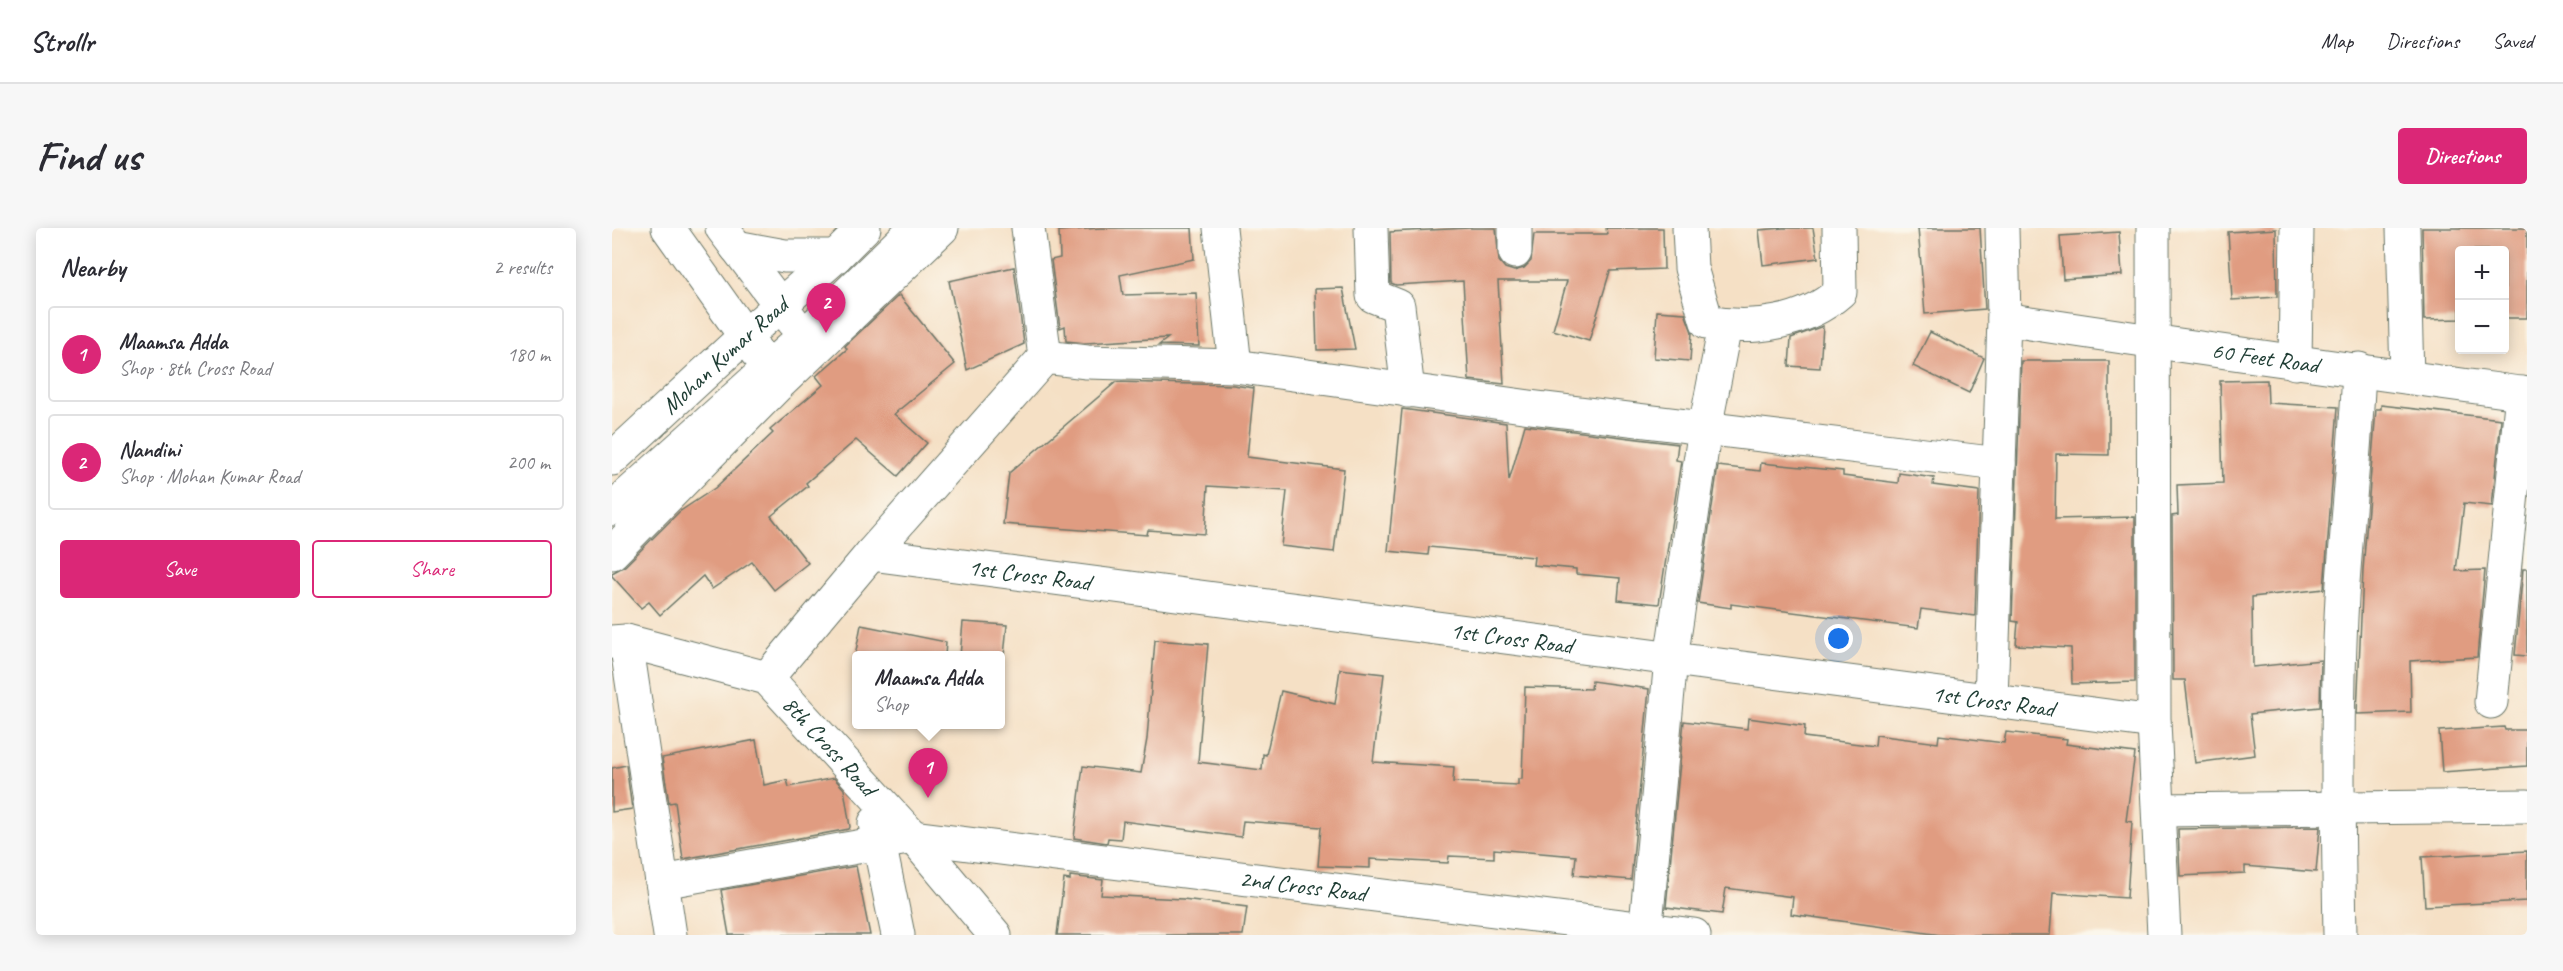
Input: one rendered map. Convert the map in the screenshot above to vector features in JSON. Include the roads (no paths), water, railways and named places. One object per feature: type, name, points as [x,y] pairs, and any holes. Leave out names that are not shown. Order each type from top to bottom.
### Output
[{"type":"street","points":[[668,228],[744,337],[775,374]]},
{"type":"street","name":"Mohan Kumar Road","points":[[612,459],[864,228]]},
{"type":"street","points":[[810,343],[915,228]]},
{"type":"street","points":[[612,509],[775,374],[942,228]]},
{"type":"street","points":[[767,678],[872,554],[1046,357],[1028,228]]},
{"type":"street","points":[[1220,228],[1235,366]]},
{"type":"street","points":[[1371,228],[1372,296],[1398,306],[1408,390]]},
{"type":"street","points":[[1689,228],[1691,268],[1707,322],[1725,326],[1756,326],[1794,317],[1814,310],[1840,292],[1839,228]]},
{"type":"street","points":[[1991,700],[2004,319],[2002,228]]},
{"type":"street","points":[[2153,228],[2154,722],[2164,935]]},
{"type":"street","points":[[2295,363],[2297,228]]},
{"type":"street","points":[[2403,228],[2407,377]]},
{"type":"street","points":[[729,237],[785,256],[836,256]]},
{"type":"street","points":[[729,237],[780,307],[810,343]]},
{"type":"street","name":"60 Feet Road","points":[[2004,319],[2295,363],[2359,369],[2524,394]]},
{"type":"street","points":[[1646,933],[1671,659],[1705,428],[1725,326]]},
{"type":"street","points":[[1046,357],[1088,362],[1235,366],[1999,464]]},
{"type":"street","points":[[2340,935],[2337,806],[2342,598],[2354,465],[2359,369]]},
{"type":"street","points":[[612,553],[775,374]]},
{"type":"street","points":[[2492,702],[2524,394]]},
{"type":"street","name":"1st Cross Road","points":[[872,554],[2154,722]]},
{"type":"street","points":[[619,642],[670,935]]},
{"type":"street","name":"8th Cross Road","points":[[619,642],[767,678],[913,837],[995,935]]},
{"type":"street","points":[[868,788],[898,935]]},
{"type":"street","points":[[2159,810],[2337,806],[2527,806]]},
{"type":"street","name":"2nd Cross Road","points":[[662,882],[913,837],[1646,933],[1694,935]]},
{"type":"place","name":"Nandini","points":[[826,333]]},
{"type":"place","name":"Maamsa Adda","points":[[928,798]]}]
